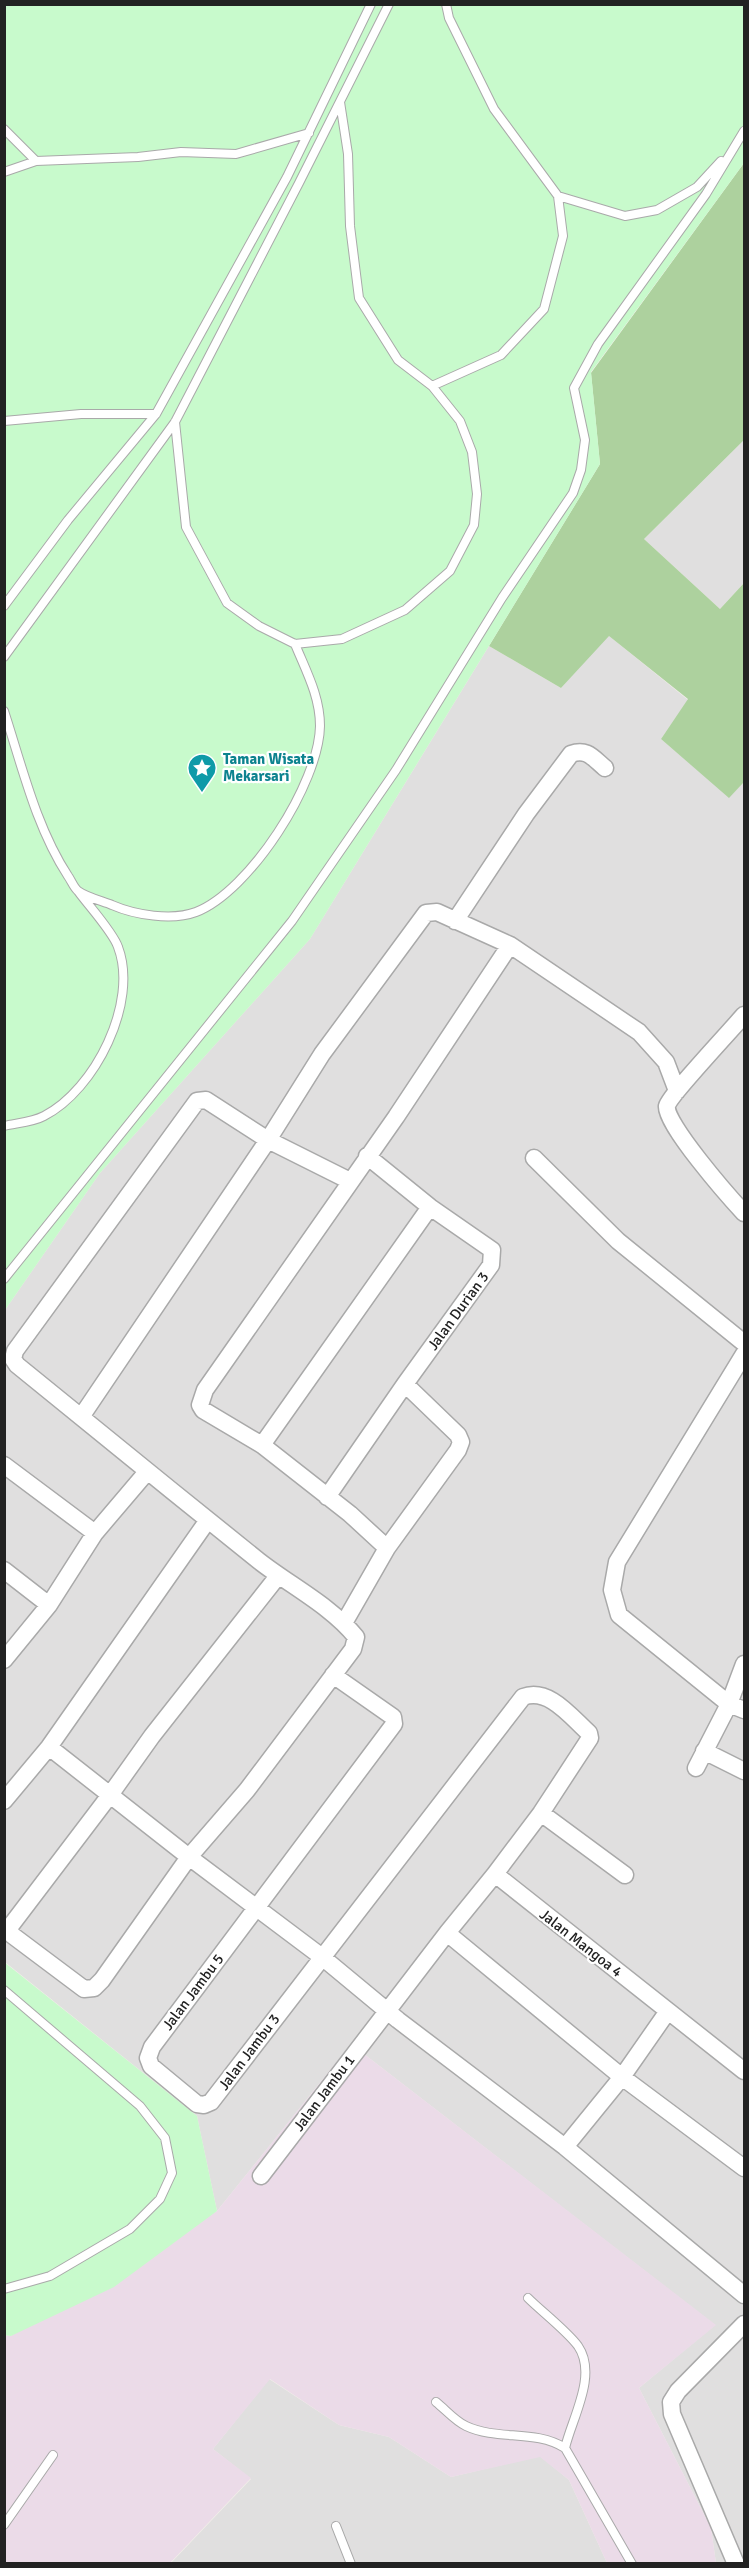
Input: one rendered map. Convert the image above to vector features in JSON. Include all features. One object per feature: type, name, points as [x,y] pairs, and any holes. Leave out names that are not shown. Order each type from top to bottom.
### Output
[{"type":"street","points":[[455,921],[525,814],[571,754],[579,751],[587,752],[605,768]]},
{"type":"street","points":[[81,1417],[268,1140],[322,1054],[424,916],[434,911],[510,945],[639,1032],[666,1062],[677,1091]]},
{"type":"street","points":[[387,1548],[262,1445],[203,1410],[202,1399],[205,1390],[396,1117],[510,945]]},
{"type":"street","points":[[744,1015],[669,1101],[668,1113],[709,1173],[744,1213]]},
{"type":"street","points":[[278,1576],[152,1736],[9,1928],[12,1935],[84,1989],[94,1988],[102,1980],[189,1857],[247,1790],[353,1649],[356,1638],[344,1623],[278,1576],[146,1473],[17,1365],[13,1359],[15,1351],[197,1101],[206,1100],[268,1140],[350,1181]]},
{"type":"street","name":"Jalan Durian 3","points":[[327,1497],[491,1265],[492,1258],[492,1250],[430,1207],[367,1156]]},
{"type":"street","points":[[534,1158],[618,1241],[744,1343]]},
{"type":"street","points":[[262,1445],[430,1207]]},
{"type":"street","points":[[737,1707],[619,1615],[612,1590],[617,1562],[744,1354]]},
{"type":"street","points":[[344,1623],[387,1548],[458,1450],[461,1442],[458,1434],[405,1384]]},
{"type":"street","points":[[4,1465],[95,1533]]},
{"type":"street","points":[[4,1660],[49,1605],[95,1533],[146,1473]]},
{"type":"street","points":[[4,1802],[49,1747],[208,1520]]},
{"type":"street","points":[[4,1570],[49,1605]]},
{"type":"street","points":[[696,1768],[704,1751],[737,1707],[744,1664]]},
{"type":"street","points":[[256,1907],[394,1724],[393,1717],[333,1675]]},
{"type":"street","name":"Jalan Jambu 3","points":[[163,2079],[197,2104],[204,2105],[211,2102],[523,1696],[533,1693],[545,1696],[590,1735],[588,1743],[541,1812]]},
{"type":"street","points":[[49,1747],[565,2147],[744,2295]]},
{"type":"street","points":[[704,1751],[744,1771]]},
{"type":"street","points":[[541,1812],[625,1875]]},
{"type":"street","name":"Jalan Jambu 1","points":[[261,2176],[541,1812]]},
{"type":"street","name":"Jalan Mangoa 4","points":[[495,1874],[744,2071]]},
{"type":"street","name":"Jalan Jambu 5","points":[[163,2079],[151,2066],[148,2058],[152,2047],[256,1907]]},
{"type":"street","points":[[447,1933],[622,2077],[744,2168]]},
{"type":"street","points":[[565,2147],[622,2077],[668,2011]]},
{"type":"street","points":[[736,2564],[672,2414],[671,2402],[678,2391],[744,2324]]},
{"type":"lane","points":[[4,606],[68,520],[156,414],[309,133],[371,4]]},
{"type":"lane","points":[[4,657],[175,422],[389,4]]},
{"type":"lane","points":[[432,386],[501,355],[544,309],[563,236],[558,196],[494,109],[448,18],[446,4]]},
{"type":"lane","points":[[175,422],[186,527],[227,603],[259,626],[295,644],[342,639],[405,610],[450,571],[474,525],[477,494],[472,452],[460,421],[432,386],[398,360],[359,298],[350,226],[348,154],[340,102]]},
{"type":"lane","points":[[4,129],[36,161]]},
{"type":"lane","points":[[558,196],[625,216],[657,210],[697,187],[725,158],[744,130]]},
{"type":"lane","points":[[4,1279],[292,921],[396,770],[502,598],[573,493],[581,470],[585,440],[574,388],[598,344],[706,194],[744,130]]},
{"type":"lane","points":[[4,172],[36,161],[138,157],[181,152],[236,154],[309,133]]},
{"type":"lane","points":[[4,421],[81,414],[156,414]]},
{"type":"lane","points":[[78,891],[121,909],[155,916],[194,913],[214,903],[240,881],[280,832],[316,758],[320,728],[319,702],[295,644]]},
{"type":"lane","points":[[4,711],[52,851],[118,945],[124,972],[120,1004],[108,1044],[93,1071],[67,1098],[44,1116],[4,1126]]},
{"type":"lane","points":[[4,1990],[140,2106],[165,2138],[172,2173],[160,2199],[130,2229],[50,2276],[4,2289]]},
{"type":"lane","points":[[528,2298],[578,2346],[586,2372],[565,2448]]},
{"type":"lane","points":[[436,2402],[465,2425],[506,2435],[552,2440],[565,2448],[632,2564]]},
{"type":"lane","points":[[4,2525],[53,2454]]},
{"type":"lane","points":[[336,2526],[351,2564]]},
{"type":"shaded area","points":[[744,440],[744,583],[720,609],[644,539]]},
{"type":"shaded area","points":[[608,635],[688,700],[661,739],[729,797],[744,782],[744,2563],[716,2563],[711,2528],[639,2388],[715,2325],[351,2044],[217,2211],[197,2116],[5,1962],[5,1310],[100,1173],[310,939],[489,646],[561,688]]},
{"type":"shaded area","points":[[351,2044],[716,2325],[639,2388],[711,2528],[716,2563],[607,2563],[569,2480],[540,2457],[451,2477],[389,2437],[339,2425],[270,2379],[213,2449],[251,2478],[170,2563],[5,2563],[4,2335],[11,2336],[217,2211]]},
{"type":"shaded area","points":[[269,2379],[339,2425],[389,2437],[451,2477],[540,2456],[569,2480],[607,2563],[170,2564],[251,2479],[213,2449]]},
{"type":"green space","name":"Taman Wisata Mekarsari","points":[[5,5],[744,5],[744,163],[591,372],[600,464],[310,939],[100,1173],[5,1310]]},
{"type":"green space","points":[[744,163],[744,440],[644,539],[720,609],[744,583],[744,782],[729,798],[661,739],[688,699],[609,636],[561,688],[489,646],[600,464],[591,373]]},
{"type":"green space","points":[[4,1962],[197,2116],[217,2211],[114,2287],[11,2336],[4,2335]]},
{"type":"place","name":"Taman Wisata Mekarsari","points":[[202,794]]}]
